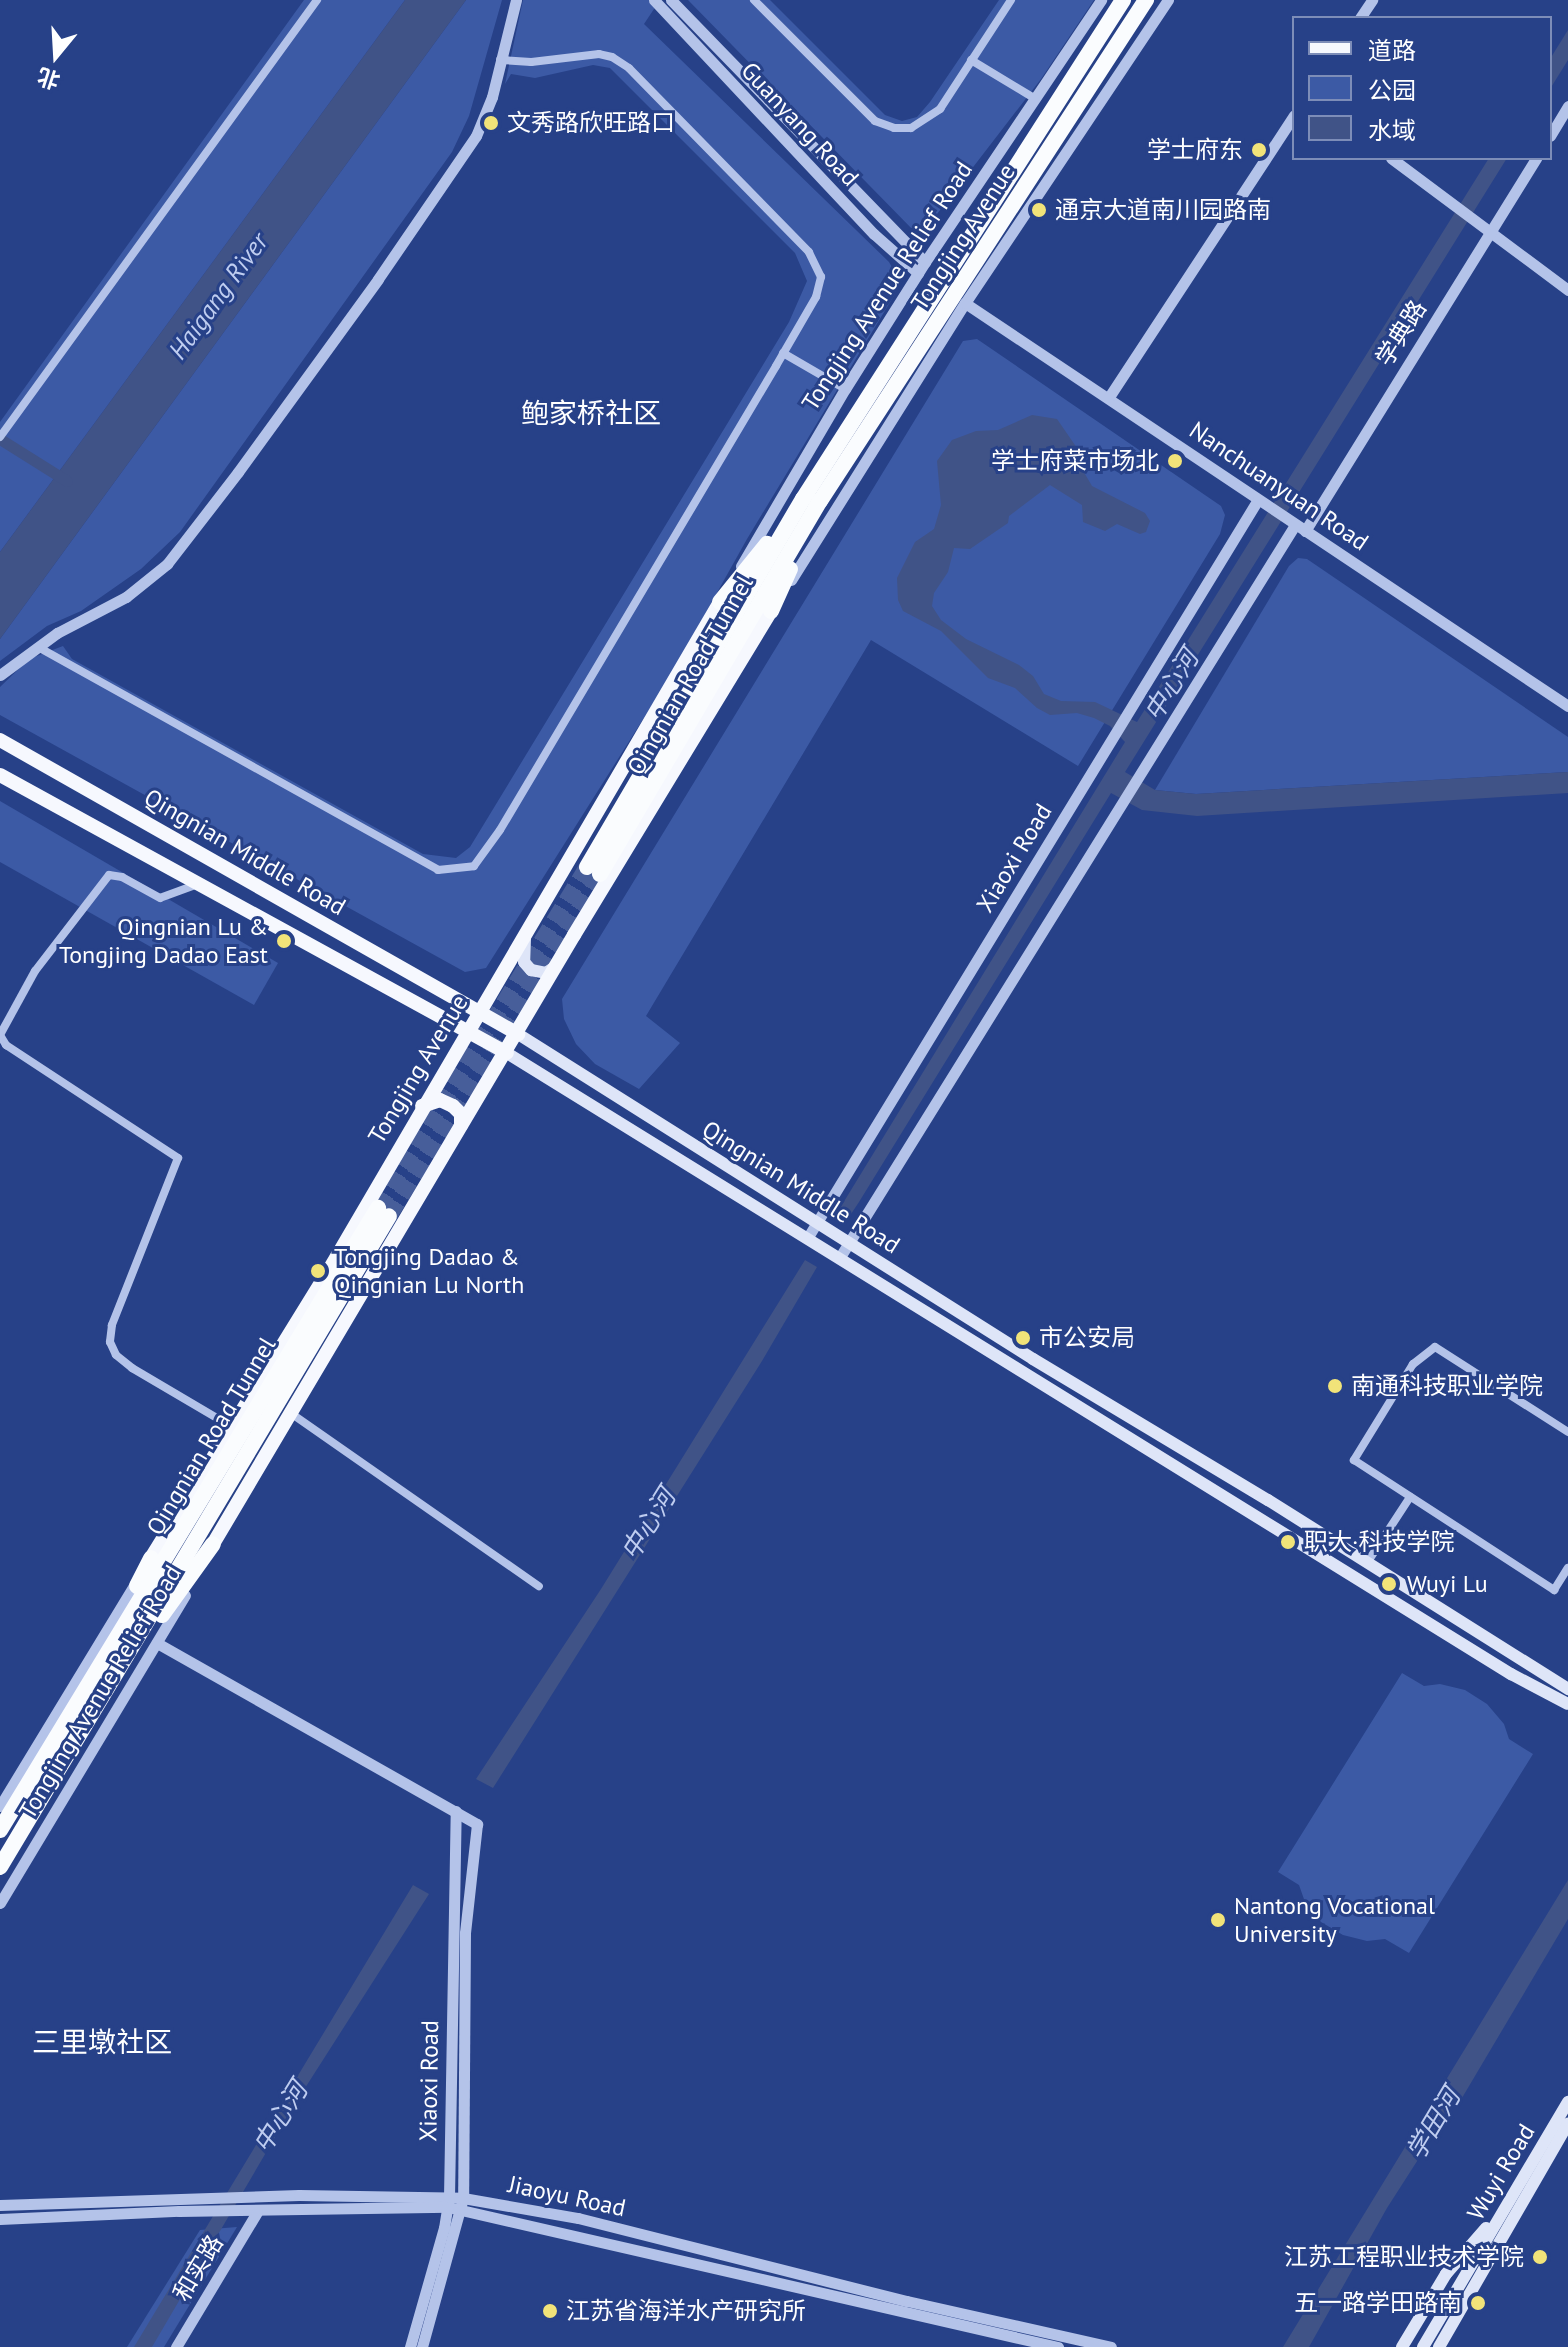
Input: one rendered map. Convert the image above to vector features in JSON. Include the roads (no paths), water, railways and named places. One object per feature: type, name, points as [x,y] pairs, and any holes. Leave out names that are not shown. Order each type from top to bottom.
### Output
[{"type":"highway","name":"Tongjing Avenue","points":[[811,500],[1123,0]]},
{"type":"highway","name":"Tongjing Avenue","points":[[811,500],[1146,0]]},
{"type":"highway","points":[[720,602],[811,500]]},
{"type":"highway","points":[[771,611],[811,500]]},
{"type":"highway","name":"Qingnian Road Tunnel","points":[[594,871],[811,500]]},
{"type":"highway","name":"Qingnian Road Tunnel","points":[[85,1690],[383,1212],[102,1697]]},
{"type":"highway","points":[[0,1867],[102,1697],[213,1544]]},
{"type":"highway","points":[[0,1830],[85,1690],[151,1558]]},
{"type":"main road","name":"Tongjing Avenue","points":[[151,1558],[326,1275],[422,1106],[525,938],[561,869],[720,602]]},
{"type":"main road","points":[[213,1544],[771,611]]},
{"type":"main road","name":"Qingnian Middle Road","points":[[4,742],[518,1034],[1568,1689]]},
{"type":"main road","name":"Qingnian Middle Road","points":[[0,775],[507,1053],[1511,1674],[1568,1704]]},
{"type":"main road","points":[[525,938],[524,962],[531,970],[546,973],[556,966]]},
{"type":"main road","points":[[422,1106],[440,1100],[453,1106],[461,1114],[461,1125]]},
{"type":"main road","name":"Wuyi Road","points":[[1423,2347],[1568,2102]]},
{"type":"main road","name":"Wuyi Road","points":[[1439,2347],[1568,2124]]},
{"type":"main road","points":[[1402,2347],[1446,2274],[1506,2204]]},
{"type":"street","points":[[0,437],[317,0]]},
{"type":"street","points":[[0,675],[38,647],[126,597],[167,564],[238,472],[451,175],[479,128],[492,97],[516,0]]},
{"type":"street","name":"Guanyang Road","points":[[654,0],[864,224],[922,268]]},
{"type":"street","name":"Guanyang Road","points":[[671,0],[922,268]]},
{"type":"street","points":[[754,0],[875,121],[894,128],[911,128],[940,109],[1011,0]]},
{"type":"street","name":"Tongjing Avenue Relief Road","points":[[720,602],[845,389],[1101,0]]},
{"type":"street","points":[[771,611],[965,303],[1168,0]]},
{"type":"street","points":[[38,647],[438,870],[474,866],[500,830],[816,297],[821,277],[809,252],[629,68],[612,57],[599,54],[531,62],[500,60]]},
{"type":"street","points":[[971,60],[1034,98]]},
{"type":"street","points":[[1552,133],[1568,106]]},
{"type":"street","points":[[1109,397],[1292,118]]},
{"type":"street","points":[[1394,160],[1568,290]]},
{"type":"street","name":"学典路","points":[[1297,526],[1535,160]]},
{"type":"street","name":"Nanchuanyuan Road","points":[[965,303],[1109,397],[1261,504],[1568,706]]},
{"type":"street","points":[[783,353],[845,389]]},
{"type":"street","name":"Xiaoxi Road","points":[[808,1237],[1127,713],[1261,504]]},
{"type":"street","points":[[840,1257],[1297,526]]},
{"type":"street","points":[[199,884],[160,898],[122,877],[109,875],[35,971],[0,1035],[6,1045],[178,1158],[112,1325],[110,1342],[116,1355],[132,1368],[232,1427]]},
{"type":"street","points":[[1568,1432],[1435,1347],[1413,1364],[1354,1460],[1554,1590],[1568,1568]]},
{"type":"street","points":[[292,1414],[539,1586]]},
{"type":"street","points":[[1367,1563],[1410,1497]]},
{"type":"street","name":"Tongjing Avenue Relief Road","points":[[0,1903],[213,1544]]},
{"type":"street","name":"Tongjing Avenue Relief Road","points":[[0,1806],[151,1558]]},
{"type":"street","points":[[157,1643],[456,1811]]},
{"type":"street","name":"Xiaoxi Road","points":[[456,1811],[477,1824],[465,1933],[463,2198]]},
{"type":"street","name":"Xiaoxi Road","points":[[422,2347],[452,2205],[456,1811]]},
{"type":"street","name":"Jiaoyu Road","points":[[0,2205],[299,2195],[452,2205],[910,2307],[1111,2347]]},
{"type":"street","name":"Jiaoyu Road","points":[[0,2219],[452,2205],[463,2198],[578,2218],[1058,2347]]},
{"type":"street","name":"Xiaoxi Road","points":[[410,2347],[452,2205]]},
{"type":"street","name":"和实路","points":[[176,2347],[257,2212]]},
{"type":"water","name":"Haigang River","points":[[405,0],[466,0],[0,639],[0,552]]},
{"type":"water","points":[[1568,30],[1568,60],[1552,86],[1552,56]]},
{"type":"water","name":"中心河","points":[[1488,160],[1506,160],[1125,772],[1155,790],[1196,794],[1568,772],[1568,793],[1197,816],[1142,810],[1111,793],[859,1202],[851,1214],[844,1211],[840,1208],[1125,742],[1110,726],[1094,718],[1077,713],[1050,715],[1037,708],[1015,688],[988,678],[941,631],[903,611],[898,600],[897,578],[915,542],[934,529],[941,505],[937,461],[952,440],[976,431],[998,430],[1032,415],[1057,419],[1077,448],[1082,469],[1092,486],[1145,513],[1150,521],[1146,532],[1140,534],[1117,524],[1105,531],[1083,522],[1082,505],[1050,485],[1009,516],[1008,523],[970,549],[954,548],[948,572],[934,593],[932,606],[941,620],[966,639],[1019,665],[1033,676],[1044,694],[1061,701],[1095,702],[1137,722]]},
{"type":"water","name":"中心河","points":[[805,1260],[817,1267],[762,1361],[493,1788],[476,1779],[601,1589]]},
{"type":"water","name":"学田河","points":[[1568,1880],[1568,1919],[1459,2103],[1455,2102],[1387,2208],[1309,2347],[1283,2347]]},
{"type":"water","name":"中心河","points":[[413,1885],[429,1894],[291,2110],[152,2347],[134,2347]]},
{"type":"waterway","points":[[0,439],[67,481]]},
{"type":"tunnel","points":[[378,1208],[587,867]]},
{"type":"tunnel","points":[[389,1216],[600,874]]},
{"type":"place","name":"文秀路欣旺路口","points":[[491,123]]},
{"type":"place","name":"学士府东","points":[[1259,150]]},
{"type":"place","name":"通京大道南川园路南","points":[[1039,210]]},
{"type":"place","name":"学士府菜市场北","points":[[1175,461]]},
{"type":"place","name":"Qingnian Lu & Tongjing Dadao East","points":[[284,941]]},
{"type":"place","name":"Tongjing Dadao & Qingnian Lu North","points":[[318,1271]]},
{"type":"place","name":"市公安局","points":[[1023,1338]]},
{"type":"place","name":"南通科技职业学院","points":[[1335,1386]]},
{"type":"place","name":"职大·科技学院","points":[[1288,1542]]},
{"type":"place","name":"Wuyi Lu","points":[[1389,1584]]},
{"type":"place","name":"Nantong Vocational University","points":[[1218,1920]]},
{"type":"place","name":"江苏工程职业技术学院","points":[[1540,2257]]},
{"type":"place","name":"五一路学田路南","points":[[1478,2303]]},
{"type":"place","name":"江苏省海洋水产研究所","points":[[550,2311]]},
{"type":"district","name":"鲍家桥社区","points":[[591,413]]},
{"type":"district","name":"三里墩社区","points":[[102,2042]]}]
